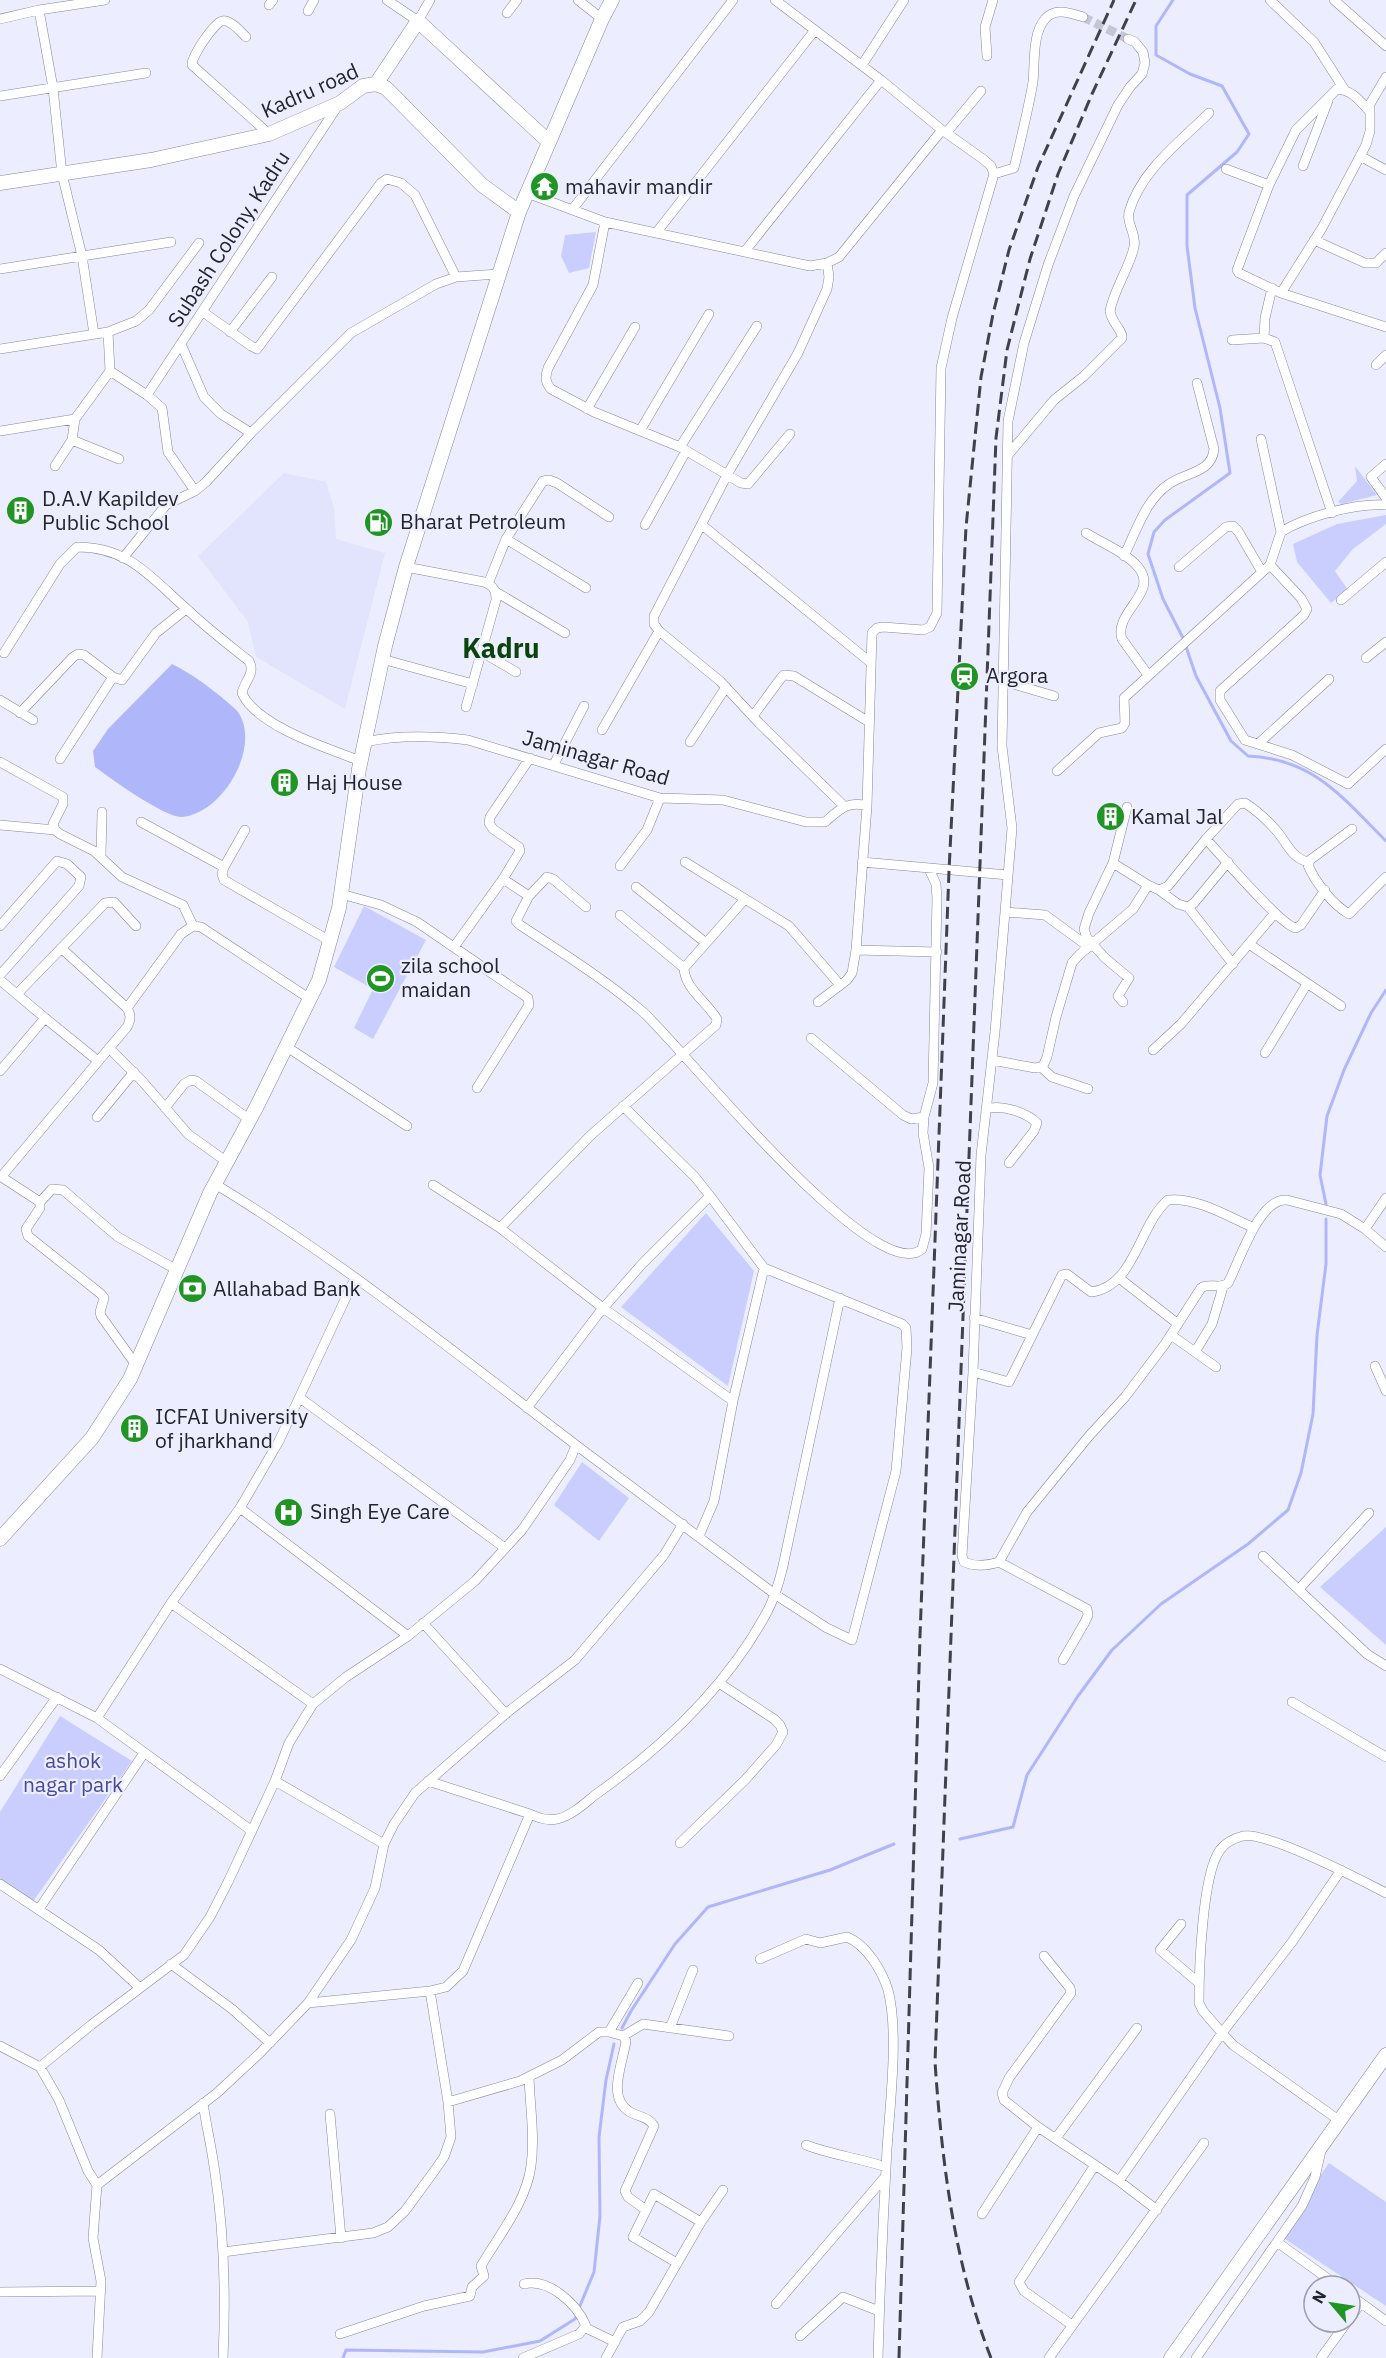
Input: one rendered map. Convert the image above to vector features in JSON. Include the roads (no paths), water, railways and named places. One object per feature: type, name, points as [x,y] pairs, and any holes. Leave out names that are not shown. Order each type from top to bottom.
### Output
[{"type":"street","points":[[0,19],[39,10],[105,0]]},
{"type":"street","points":[[308,11],[314,0]]},
{"type":"street","points":[[387,0],[418,21],[549,142]]},
{"type":"street","points":[[376,84],[430,0]]},
{"type":"street","points":[[507,13],[517,0]]},
{"type":"street","points":[[578,0],[602,20]]},
{"type":"street","points":[[0,1539],[92,1438],[118,1398],[136,1365],[215,1184],[250,1120],[319,980],[341,894],[361,760],[382,659],[406,567],[519,212],[612,0]]},
{"type":"street","points":[[572,210],[733,0]]},
{"type":"street","points":[[862,65],[904,0]]},
{"type":"street","points":[[987,56],[986,27],[993,0]]},
{"type":"street","points":[[1270,0],[1314,42],[1344,89],[1369,111]]},
{"type":"street","points":[[1334,0],[1386,46]]},
{"type":"street","points":[[778,1],[944,132],[983,159],[991,166],[994,174],[952,318],[941,368],[937,613],[930,627],[923,630],[877,628],[873,633],[870,662],[867,806],[856,950],[852,974],[818,1002]]},
{"type":"street","points":[[39,10],[53,88],[63,174],[82,256],[94,334]]},
{"type":"street","points":[[994,174],[1014,168],[1033,81],[1038,32],[1045,18],[1058,11],[1070,12],[1083,17]]},
{"type":"street","points":[[246,37],[229,22],[222,21],[194,54],[192,65],[269,134]]},
{"type":"street","points":[[656,233],[815,30]]},
{"type":"street","name":"Jaminagar Road","points":[[999,1562],[981,1566],[971,1565],[962,1560],[973,1372],[978,1210],[1012,828],[1002,746],[1008,421],[1024,343],[1048,265],[1074,196],[1118,105],[1142,74],[1145,63],[1143,52],[1135,42],[1128,39]]},
{"type":"street","points":[[0,96],[146,73]]},
{"type":"street","points":[[1264,338],[1266,318],[1277,291],[1314,240],[1360,156],[1370,130],[1369,111],[1374,95],[1386,77]]},
{"type":"street","points":[[745,251],[881,80]]},
{"type":"street","name":"Kadru road","points":[[0,183],[151,160],[269,134],[340,103],[363,86],[376,84],[386,88],[482,185],[519,212]]},
{"type":"street","points":[[1344,89],[1332,92],[1296,130],[1269,185],[1237,270],[1277,291],[1386,327]]},
{"type":"street","points":[[527,193],[605,222],[810,266],[827,263],[839,257],[852,243],[981,91]]},
{"type":"street","points":[[1303,166],[1332,92]]},
{"type":"street","name":"Subash Colony, Kadru","points":[[147,395],[340,103]]},
{"type":"street","points":[[1008,455],[1054,400],[1119,342],[1122,334],[1114,325],[1110,311],[1133,249],[1135,234],[1130,227],[1129,214],[1136,194],[1143,180],[1154,167],[1209,113]]},
{"type":"street","points":[[1360,156],[1386,170]]},
{"type":"street","points":[[1226,169],[1269,185]]},
{"type":"street","points":[[203,312],[257,349],[381,183],[387,179],[401,183],[415,195],[456,277]]},
{"type":"street","points":[[605,222],[593,285],[545,376],[546,383],[551,389],[587,408],[641,429],[683,449],[741,483],[748,484],[790,434]]},
{"type":"street","points":[[1314,240],[1365,263],[1377,263],[1386,253]]},
{"type":"street","points":[[0,269],[171,242]]},
{"type":"street","points":[[0,349],[108,332],[136,321],[149,310],[199,243]]},
{"type":"street","points":[[827,263],[829,277],[822,303],[790,368],[727,476],[654,616],[654,624],[658,631],[726,687],[844,806],[858,803],[867,806]]},
{"type":"street","points":[[123,558],[166,505],[195,491],[206,482],[338,344],[363,325],[436,284],[456,277],[498,274]]},
{"type":"street","points":[[230,332],[272,277]]},
{"type":"street","points":[[641,429],[710,314]]},
{"type":"street","points":[[645,525],[683,449],[757,326]]},
{"type":"street","points":[[587,408],[635,327]]},
{"type":"street","points":[[55,466],[72,440],[75,419],[110,371],[108,332]]},
{"type":"street","points":[[1232,340],[1264,338],[1275,342],[1332,513]]},
{"type":"street","points":[[181,344],[204,397],[221,414],[251,434]]},
{"type":"street","points":[[1376,365],[1386,355]]},
{"type":"street","points":[[110,371],[147,395],[162,408],[168,452],[195,491]]},
{"type":"street","points":[[1124,556],[1145,512],[1160,490],[1171,482],[1206,467],[1214,457],[1197,383]]},
{"type":"street","points":[[0,431],[75,419]]},
{"type":"street","points":[[72,440],[119,459]]},
{"type":"street","points":[[1057,771],[1099,733],[1122,728],[1125,723],[1124,698],[1270,565],[1281,532],[1261,440]]},
{"type":"street","points":[[1386,464],[1371,477],[1386,498]]},
{"type":"street","points":[[488,584],[506,539],[543,482],[549,480],[557,483],[609,517]]},
{"type":"street","points":[[1281,532],[1332,513],[1372,504],[1386,506]]},
{"type":"street","points":[[702,525],[870,662]]},
{"type":"street","points":[[1179,567],[1226,527],[1233,526],[1262,572]]},
{"type":"street","points":[[1086,533],[1124,556],[1143,574],[1145,584],[1141,594],[1123,620],[1120,633],[1148,675]]},
{"type":"street","points":[[506,539],[585,588]]},
{"type":"street","points":[[4,652],[60,564],[77,547],[97,547],[143,568],[186,609],[249,661],[252,671],[242,693],[249,704],[283,730],[361,760]]},
{"type":"street","points":[[1341,600],[1386,562]]},
{"type":"street","points":[[1270,565],[1301,598],[1307,611],[1224,685],[1219,693],[1220,700],[1241,736],[1245,740],[1302,759],[1348,784],[1386,749]]},
{"type":"street","points":[[406,567],[488,584],[493,586],[496,592],[496,600],[466,707]]},
{"type":"street","points":[[496,592],[565,633]]},
{"type":"street","points":[[20,713],[78,654],[84,655],[113,677],[122,680],[156,633],[186,609]]},
{"type":"street","points":[[602,730],[658,631]]},
{"type":"street","points":[[1366,658],[1386,642]]},
{"type":"street","points":[[482,652],[516,672]]},
{"type":"street","points":[[382,659],[473,684]]},
{"type":"street","points":[[753,716],[781,678],[789,675],[869,722]]},
{"type":"street","points":[[60,759],[113,677]]},
{"type":"street","points":[[1258,744],[1329,679]]},
{"type":"street","points":[[1003,681],[1054,696]]},
{"type":"street","points":[[690,742],[726,687]]},
{"type":"street","points":[[0,700],[33,720]]},
{"type":"street","points":[[553,766],[584,706]]},
{"type":"street","name":"Jaminagar Road","points":[[365,742],[389,739],[449,738],[488,745],[660,798],[723,800],[806,822],[825,822],[844,806]]},
{"type":"street","points":[[454,947],[503,879],[520,851],[519,847],[489,824],[490,817],[530,758]]},
{"type":"street","points":[[0,762],[63,797],[63,804],[53,824],[55,830]]},
{"type":"street","points":[[620,866],[647,830],[660,798]]},
{"type":"street","points":[[1159,890],[1168,886],[1206,839],[1236,806],[1242,803],[1264,818],[1296,858],[1308,862]]},
{"type":"street","points":[[1091,945],[1085,933],[1085,923],[1113,864],[1127,807]]},
{"type":"street","points":[[101,856],[102,812]]},
{"type":"street","points":[[141,822],[224,867]]},
{"type":"street","points":[[0,825],[55,830],[101,856],[122,877],[183,905],[193,926]]},
{"type":"street","points":[[1352,829],[1312,857],[1308,862],[1309,868],[1325,890],[1349,914],[1386,877]]},
{"type":"street","points":[[245,830],[224,867],[222,874],[228,883],[330,941]]},
{"type":"street","points":[[1206,839],[1275,913],[1292,928],[1299,927],[1325,890]]},
{"type":"street","points":[[862,860],[929,869],[1008,875]]},
{"type":"street","points":[[0,926],[57,861],[67,864],[81,877],[79,886],[0,975]]},
{"type":"street","points":[[685,862],[789,926],[840,985]]},
{"type":"street","points":[[1113,864],[1159,890],[1181,906],[1188,907],[1194,903],[1228,862]]},
{"type":"street","points":[[586,907],[553,879],[547,877],[529,896],[516,921],[637,1008],[812,1192],[879,1244],[913,1254],[920,1251],[925,1243],[929,1168],[923,1133],[924,1118],[933,1083],[937,897],[936,884],[929,869]]},
{"type":"street","points":[[503,879],[529,896]]},
{"type":"street","points":[[992,1060],[1035,1068],[1041,1067],[1047,1057],[1075,959],[1133,909],[1148,885]]},
{"type":"street","points":[[636,887],[706,943]]},
{"type":"street","points":[[341,894],[400,913],[528,998],[528,1005],[477,1088]]},
{"type":"street","points":[[684,968],[745,899]]},
{"type":"street","points":[[17,994],[105,903],[109,901],[117,905],[136,926]]},
{"type":"street","points":[[1188,907],[1233,964]]},
{"type":"street","points":[[1005,912],[1045,915],[1091,945],[1129,978],[1118,996],[1123,1002]]},
{"type":"street","points":[[1153,1050],[1181,1024],[1275,913]]},
{"type":"street","points":[[500,1228],[591,1135],[716,1025],[717,1019],[688,985],[684,968],[620,915]]},
{"type":"street","points":[[127,1008],[182,934],[193,926],[201,927],[310,999]]},
{"type":"street","points":[[1249,944],[1341,1006]]},
{"type":"street","points":[[39,1202],[0,1177],[109,1048],[130,1019],[127,1008],[61,948]]},
{"type":"street","points":[[856,950],[937,952]]},
{"type":"street","points":[[0,980],[98,1061]]},
{"type":"street","points":[[1265,1053],[1307,984]]},
{"type":"street","points":[[0,1071],[45,1018]]},
{"type":"street","points":[[812,1038],[903,1115],[911,1119],[924,1118]]},
{"type":"street","points":[[287,1047],[407,1126]]},
{"type":"street","points":[[109,1048],[134,1072],[188,1134],[227,1162]]},
{"type":"street","points":[[1041,1067],[1052,1077],[1088,1089]]},
{"type":"street","points":[[97,1117],[134,1072]]},
{"type":"street","points":[[165,1108],[184,1084],[191,1080],[196,1081],[250,1120]]},
{"type":"street","points":[[215,1184],[286,1229],[386,1299],[776,1595],[827,1628],[852,1640],[896,1471],[900,1445],[906,1328],[902,1324],[764,1268],[695,1178],[623,1106]]},
{"type":"street","points":[[986,1109],[998,1107],[1036,1121],[1034,1131],[1009,1163]]},
{"type":"street","points":[[433,1185],[500,1228],[603,1308],[733,1401]]},
{"type":"street","points":[[136,1365],[101,1316],[104,1298],[101,1294],[28,1236],[26,1229],[39,1208],[39,1202],[52,1189],[63,1190],[118,1237],[177,1270]]},
{"type":"street","points":[[527,1408],[603,1308],[642,1264],[710,1196]]},
{"type":"street","points":[[1365,1229],[1386,1197]]},
{"type":"street","points":[[973,1372],[1009,1382],[1062,1275],[1068,1274],[1091,1292],[1105,1289],[1119,1278],[1162,1206],[1168,1200],[1206,1207],[1254,1228]]},
{"type":"street","points":[[1195,1352],[1212,1324],[1223,1287],[1230,1280],[1254,1228],[1264,1212],[1278,1200],[1333,1211],[1365,1229],[1386,1247]]},
{"type":"street","points":[[699,1536],[714,1501],[733,1401],[764,1268]]},
{"type":"street","points":[[98,1718],[171,1603],[240,1508],[279,1441],[356,1278]]},
{"type":"street","points":[[1119,1278],[1178,1324]]},
{"type":"street","points":[[1063,1660],[1085,1622],[1088,1615],[1087,1609],[999,1562],[1027,1512],[1089,1436],[1118,1407],[1204,1286],[1223,1287]]},
{"type":"street","points":[[428,1781],[546,1820],[566,1816],[660,1745],[719,1683],[752,1638],[776,1595],[840,1298]]},
{"type":"street","points":[[975,1318],[1032,1335]]},
{"type":"street","points":[[1171,1335],[1216,1367]]},
{"type":"street","points":[[1375,1366],[1386,1391]]},
{"type":"street","points":[[300,1398],[505,1548]]},
{"type":"street","points":[[40,2067],[184,1955],[210,1917],[275,1781],[289,1743],[314,1704],[346,1677],[408,1636],[475,1581],[522,1530],[570,1460],[576,1445]]},
{"type":"street","points":[[240,1508],[408,1636]]},
{"type":"street","points":[[1299,1589],[1369,1513]]},
{"type":"street","points":[[97,2185],[203,2103],[270,2043],[308,2002],[351,1940],[375,1888],[384,1844],[394,1824],[415,1793],[506,1714],[575,1660],[664,1556],[683,1524]]},
{"type":"street","points":[[1263,1556],[1367,1654],[1386,1666]]},
{"type":"street","points":[[171,1603],[314,1704]]},
{"type":"street","points":[[423,1623],[506,1714]]},
{"type":"street","points":[[0,1669],[98,1718],[252,1831]]},
{"type":"street","points":[[680,1844],[745,1780],[776,1745],[783,1732],[774,1719],[719,1683]]},
{"type":"street","points":[[0,1776],[57,1697]]},
{"type":"street","points":[[1292,1702],[1386,1756]]},
{"type":"street","points":[[39,1909],[144,1753]]},
{"type":"street","points":[[275,1781],[384,1844]]},
{"type":"street","points":[[308,2002],[430,1991],[446,1987],[463,1971],[530,1814]]},
{"type":"street","points":[[1340,2121],[1233,2044],[1203,2011],[1199,2003],[1199,1983],[1210,1875],[1220,1850],[1231,1841],[1244,1836],[1271,1840],[1341,1870],[1386,1893]]},
{"type":"street","points":[[1119,2181],[1222,2033],[1292,1942],[1341,1870]]},
{"type":"street","points":[[0,1884],[99,1950],[140,1988]]},
{"type":"street","points":[[1181,1924],[1160,1950],[1199,1983]]},
{"type":"street","points":[[760,1959],[806,1939],[820,1943],[844,1937],[857,1942],[878,1967],[888,1991],[892,2025],[878,2358]]},
{"type":"street","points":[[1044,1956],[1070,1988],[1071,1993],[1009,2079],[1002,2097],[1006,2103],[1038,2127],[1119,2181],[1157,2210]]},
{"type":"street","points":[[171,1964],[232,2009],[270,2043]]},
{"type":"street","points":[[670,2028],[693,1970]]},
{"type":"street","points":[[609,2032],[638,1983]]},
{"type":"street","points":[[223,2252],[341,2238],[381,2230],[405,2211],[435,2170],[449,2146],[451,2125],[430,1991]]},
{"type":"street","points":[[623,2036],[643,2024],[729,2036]]},
{"type":"street","points":[[1056,2138],[1137,2028]]},
{"type":"street","points":[[448,2102],[529,2077],[562,2060],[599,2032],[623,2036],[626,2041],[618,2082],[619,2101],[627,2110],[650,2120],[654,2126],[626,2191],[628,2197],[646,2210]]},
{"type":"street","points":[[0,2046],[40,2067],[59,2100],[88,2171],[97,2185],[93,2238],[101,2281],[97,2358]]},
{"type":"street","points":[[1171,2358],[1386,2055]]},
{"type":"street","points":[[340,2334],[424,2306],[470,2296],[472,2288],[484,2276],[481,2266],[515,2210],[531,2169],[533,2153],[529,2077]]},
{"type":"street","points":[[203,2103],[214,2166],[223,2252],[225,2311],[223,2358]]},
{"type":"street","points":[[330,2114],[341,2238]]},
{"type":"street","points":[[982,2214],[1038,2127]]},
{"type":"street","points":[[1049,2358],[1204,2143]]},
{"type":"street","points":[[806,2145],[831,2154],[859,2158],[886,2172]]},
{"type":"street","points":[[1196,2358],[1310,2193],[1322,2145]]},
{"type":"street","points":[[1072,2325],[1024,2291],[1019,2282],[1095,2165]]},
{"type":"street","points":[[776,2304],[886,2172]]},
{"type":"street","points":[[606,2358],[625,2326],[640,2321],[646,2316],[701,2222],[723,2190]]},
{"type":"street","points":[[677,2263],[633,2237],[654,2194],[701,2222]]},
{"type":"street","points":[[1277,2242],[1321,2274]]},
{"type":"street","points":[[524,2284],[541,2284],[569,2301],[585,2324],[615,2342]]},
{"type":"street","points":[[0,2292],[101,2291]]},
{"type":"street","points":[[800,2336],[843,2297],[879,2312]]},
{"type":"street","points":[[1362,2304],[1386,2321]]},
{"type":"street","points":[[523,2358],[579,2334],[585,2324]]},
{"type":"street","points":[[1321,2358],[1338,2334]]},
{"type":"waterway","points":[[1173,0],[1156,26],[1156,55],[1190,74],[1222,86],[1249,134],[1237,152],[1187,195],[1187,246],[1195,308],[1220,408],[1230,473],[1165,520],[1154,532],[1148,554],[1163,599],[1183,638],[1196,676],[1231,741],[1248,756],[1291,764],[1325,783],[1386,841]]},
{"type":"waterway","points":[[1326,1204],[1320,1175],[1327,1116],[1344,1070],[1371,1013],[1386,990]]},
{"type":"waterway","points":[[960,1839],[1013,1827],[1027,1775],[1078,1696],[1112,1650],[1161,1604],[1248,1544],[1288,1510],[1301,1473],[1313,1414],[1317,1335],[1326,1264],[1326,1219]]},
{"type":"waterway","points":[[622,2028],[675,1944],[708,1907],[830,1870],[894,1844]]},
{"type":"waterway","points":[[579,2308],[594,2272],[600,2216],[599,2137],[606,2080],[614,2044]]},
{"type":"waterway","points":[[343,2358],[346,2350],[483,2352],[540,2341],[575,2319],[577,2315]]},
{"type":"tunnel","points":[[1083,17],[1128,39]]},
{"type":"railway","points":[[899,2358],[920,1636],[949,871],[966,527],[981,377],[993,314],[1009,250],[1038,167],[1114,0]]},
{"type":"railway","points":[[991,2358],[978,2322],[959,2249],[946,2175],[935,2062],[996,438],[1007,350],[1030,259],[1058,174],[1136,0]]},
{"type":"place","name":"mahavir mandir","points":[[544,187]]},
{"type":"place","name":"D.A.V Kapildev Public School","points":[[21,511]]},
{"type":"place","name":"Bharat Petroleum","points":[[379,522]]},
{"type":"place","name":"Argora","points":[[965,676]]},
{"type":"place","name":"Haj House","points":[[285,783]]},
{"type":"place","name":"Kamal Jal","points":[[1110,817]]},
{"type":"place","name":"zila school maidan","points":[[380,978]]},
{"type":"place","name":"Allahabad Bank","points":[[192,1289]]},
{"type":"place","name":"ICFAI University of jharkhand","points":[[134,1429]]},
{"type":"place","name":"Singh Eye Care","points":[[289,1512]]},
{"type":"district","name":"Kadru","points":[[501,649]]},
{"type":"park label","name":"ashok nagar park","points":[[73,1773]]}]
